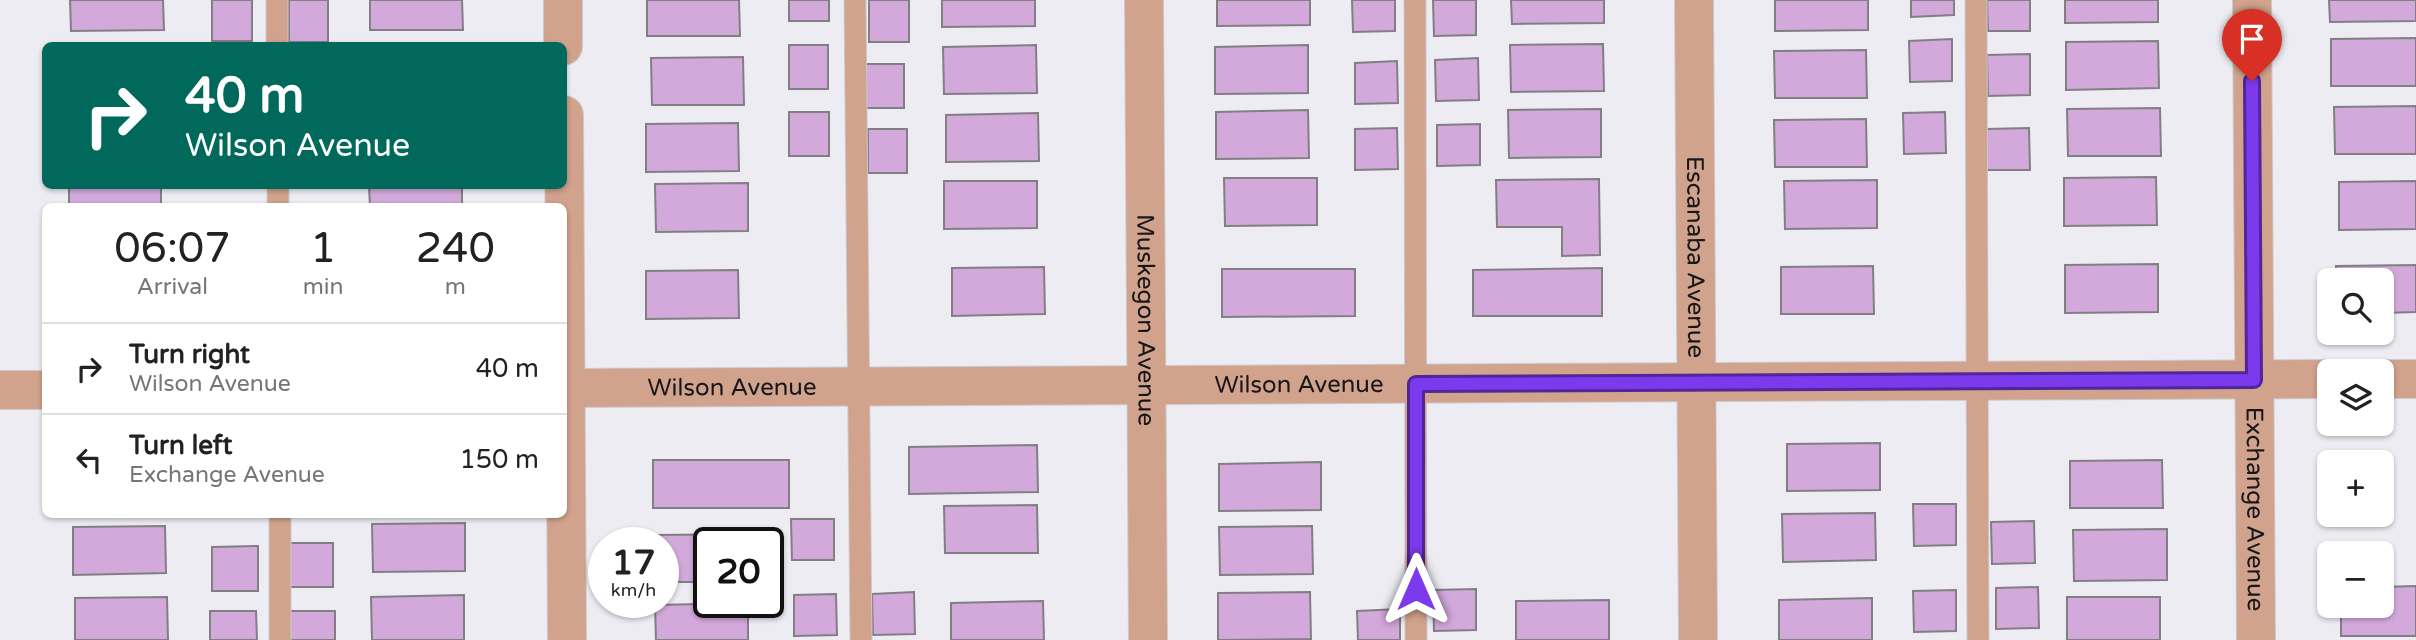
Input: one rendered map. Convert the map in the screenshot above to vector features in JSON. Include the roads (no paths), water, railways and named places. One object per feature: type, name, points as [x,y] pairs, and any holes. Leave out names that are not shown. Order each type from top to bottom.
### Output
[{"type":"street","points":[[563,0],[563,42]]},
{"type":"street","name":"Muskegon Avenue","points":[[1144,0],[1148,640]]},
{"type":"street","name":"Escanaba Avenue","points":[[1694,0],[1698,640]]},
{"type":"street","name":"Exchange Avenue","points":[[2252,0],[2256,640]]},
{"type":"street","name":"Wilson Avenue","points":[[567,388],[2317,379]]},
{"type":"street","points":[[2394,379],[2416,379]]},
{"type":"street","points":[[0,390],[42,390]]},
{"type":"street","points":[[566,518],[567,640]]},
{"type":"lane","points":[[277,0],[277,42]]},
{"type":"lane","points":[[855,0],[861,640]]},
{"type":"lane","points":[[1415,0],[1416,640]]},
{"type":"lane","points":[[1976,0],[1978,640]]},
{"type":"lane","points":[[280,518],[280,640]]}]
